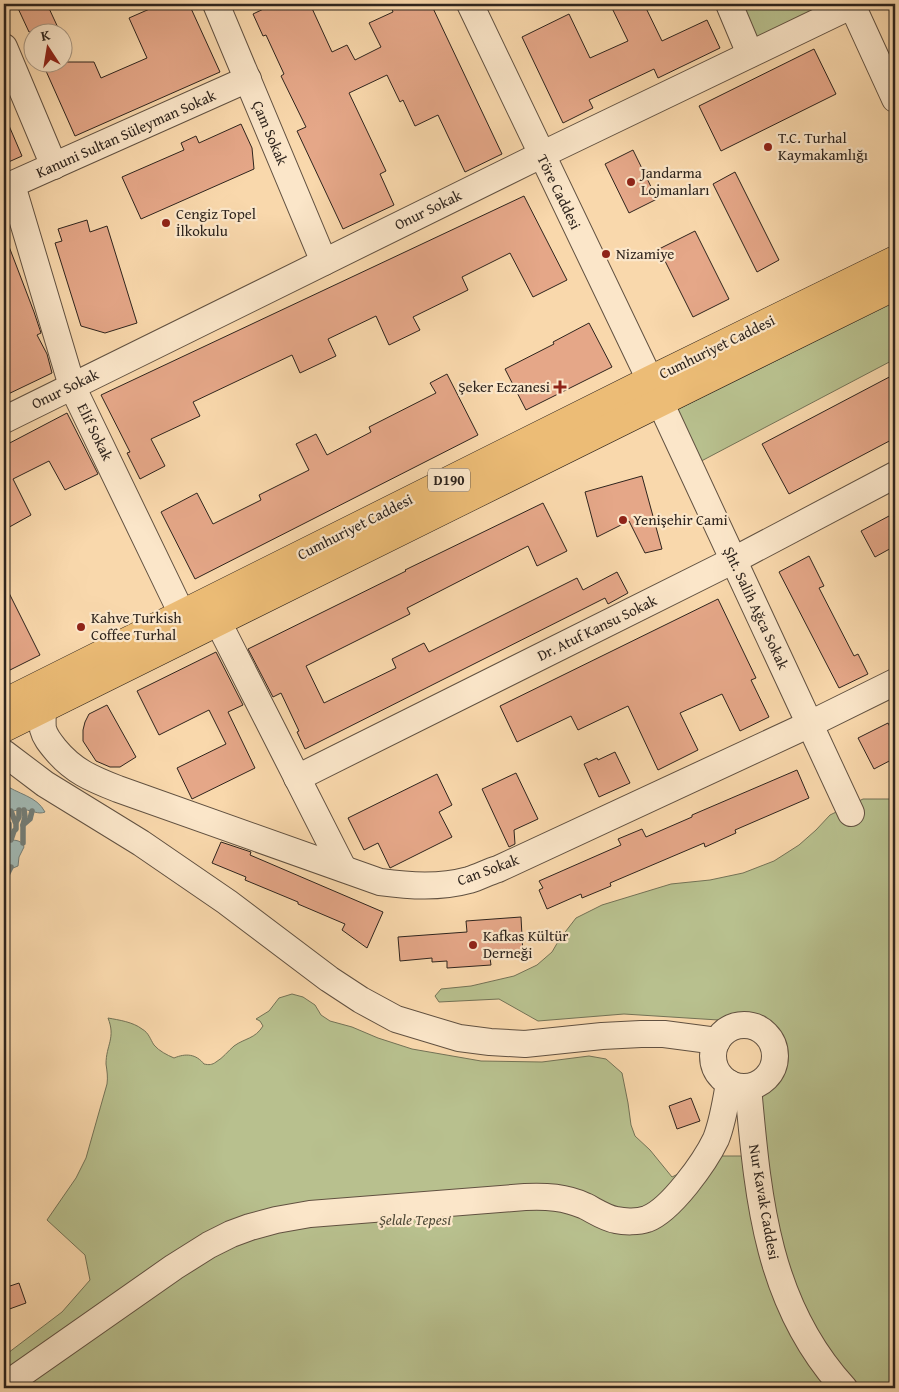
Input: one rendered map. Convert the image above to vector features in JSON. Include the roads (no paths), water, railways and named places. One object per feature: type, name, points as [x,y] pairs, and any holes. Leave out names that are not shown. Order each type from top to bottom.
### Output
[{"type":"highway","name":"Cumhuriyet Caddesi","points":[[4,703],[37,699],[218,622],[655,391],[895,260]]},
{"type":"highway","name":"Cumhuriyet Caddesi","points":[[4,728],[37,699],[182,614],[655,391],[895,286]]},
{"type":"street","name":"Çam Sokak","points":[[216,4],[324,262]]},
{"type":"street","name":"Töre Caddesi","points":[[470,4],[655,391]]},
{"type":"street","points":[[729,4],[750,54]]},
{"type":"street","name":"Onur Sokak","points":[[4,420],[541,155],[853,4]]},
{"type":"street","points":[[853,4],[895,99]]},
{"type":"street","points":[[4,47],[54,166]]},
{"type":"street","name":"Kanuni Sultan Süleyman Sokak","points":[[8,186],[248,79]]},
{"type":"street","name":"Elif Sokak","points":[[8,186],[72,386],[182,614]]},
{"type":"street","name":"Şht. Salih Ağca Sokak","points":[[655,391],[851,813]]},
{"type":"street","name":"Dr. Atuf Kansu Sokak","points":[[297,778],[734,560],[895,476]]},
{"type":"street","points":[[218,622],[343,868]]},
{"type":"street","name":"Can Sokak","points":[[37,699],[43,728],[49,742],[73,768],[86,776],[380,882],[408,886],[440,885],[468,880],[498,869],[810,724],[895,682]]},
{"type":"street","points":[[4,754],[39,779],[141,843],[228,902],[329,979],[361,1000],[396,1019],[459,1038],[490,1042],[525,1044],[641,1034],[664,1034],[717,1041]]},
{"type":"street","points":[[39,779],[60,755]]},
{"type":"street","points":[[741,1025],[750,1025],[760,1028],[767,1034],[775,1052],[775,1062],[772,1071],[758,1084],[739,1085],[722,1077],[716,1069],[713,1060],[714,1050],[717,1041],[723,1033],[741,1025]]},
{"type":"street","points":[[4,1386],[209,1244],[250,1227],[276,1220],[320,1214],[549,1196],[569,1200],[616,1220],[646,1219],[655,1215],[666,1206],[696,1172],[716,1138],[723,1117],[739,1085]]},
{"type":"street","name":"Nur Kavak Caddesi","points":[[739,1085],[775,1267],[785,1296],[817,1354],[844,1388]]},
{"type":"water","points":[[4,784],[37,802],[45,812],[19,810],[4,814]]},
{"type":"water","points":[[4,841],[19,841],[24,847],[19,857],[18,866],[13,868],[4,864]]},
{"type":"waterway","points":[[16,822],[19,817],[19,810]]},
{"type":"waterway","points":[[23,825],[24,810]]},
{"type":"waterway","points":[[11,811],[16,829],[11,840]]},
{"type":"waterway","points":[[23,843],[23,825],[30,819],[32,811]]},
{"type":"waterway","points":[[4,832],[7,827],[5,814]]},
{"type":"waterway","points":[[6,841],[9,834],[9,824]]},
{"type":"waterway","points":[[4,877],[11,867]]},
{"type":"place","name":"T.C. Turhal Kaymakamlığı","points":[[768,147]]},
{"type":"place","name":"Jandarma Lojmanları","points":[[631,182]]},
{"type":"place","name":"Cengiz Topel İlkokulu","points":[[166,223]]},
{"type":"place","name":"Nizamiye","points":[[606,254]]},
{"type":"place","name":"Şeker Eczanesi","points":[[560,387]]},
{"type":"place","name":"Yenişehir Cami","points":[[623,520]]},
{"type":"place","name":"Kahve Turkish Coffee Turhal","points":[[81,627]]},
{"type":"place","name":"Kafkas Kültür Derneği","points":[[473,945]]},
{"type":"park label","name":"Şelale Tepesi","points":[[415,1220]]}]
